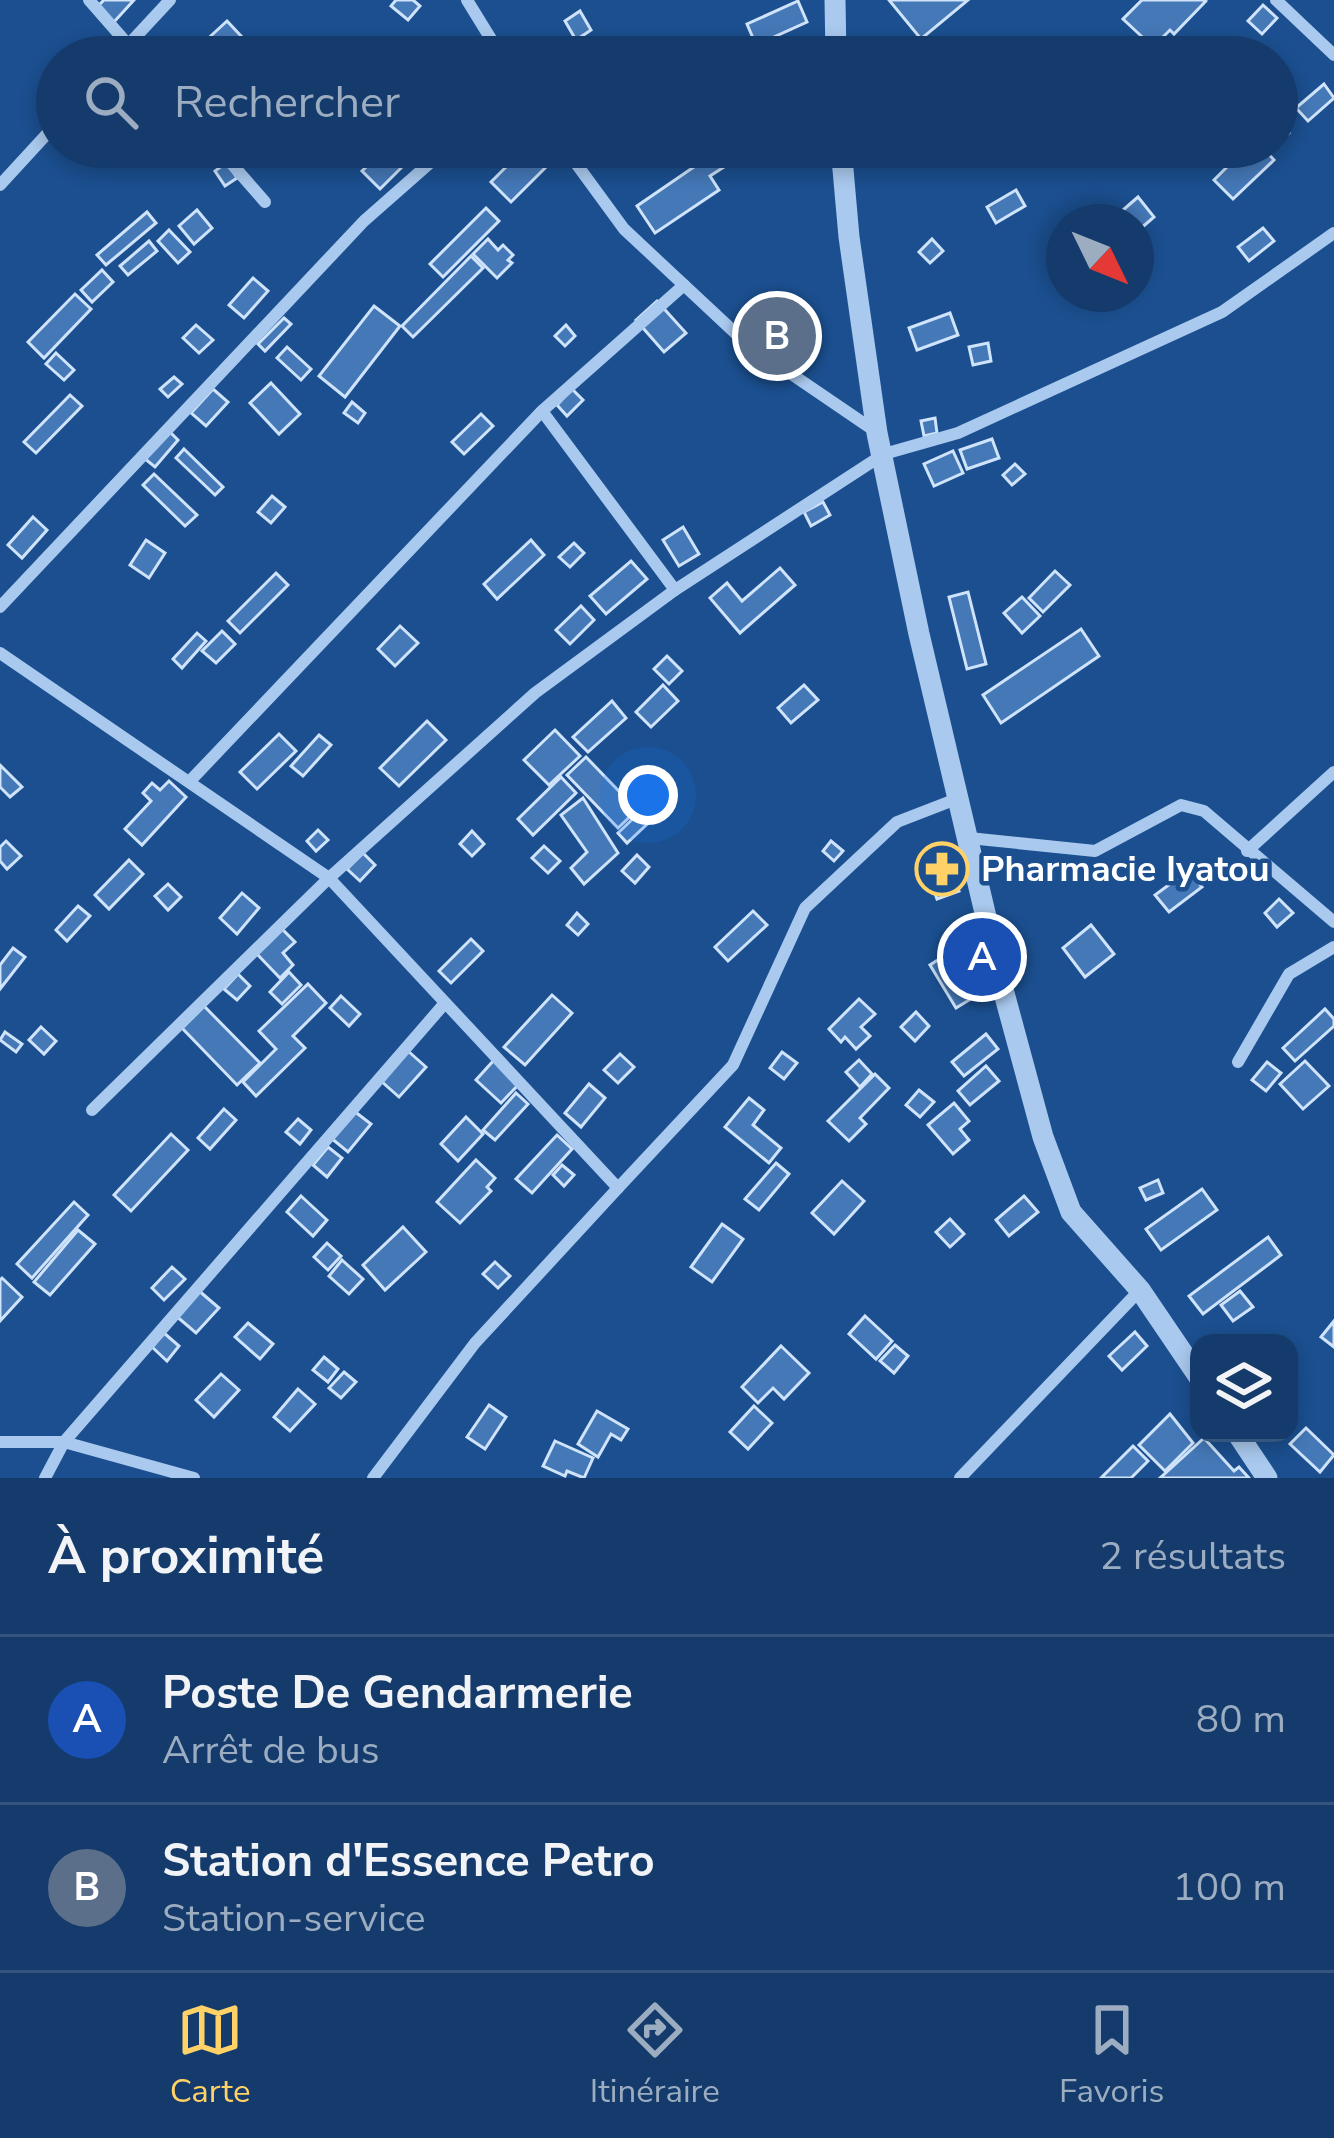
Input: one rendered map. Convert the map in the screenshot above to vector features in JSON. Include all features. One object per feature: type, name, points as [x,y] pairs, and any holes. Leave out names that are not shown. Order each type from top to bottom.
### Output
[{"type":"street","points":[[89,0],[120,36]]},
{"type":"street","points":[[136,36],[170,0]]},
{"type":"street","points":[[467,0],[489,36]]},
{"type":"street","points":[[835,0],[836,36]]},
{"type":"street","points":[[1276,0],[1334,55]]},
{"type":"street","points":[[0,185],[36,146]]},
{"type":"street","points":[[236,168],[265,202]]},
{"type":"street","points":[[0,607],[364,220],[424,168]]},
{"type":"street","points":[[579,168],[624,229],[746,343],[880,443]]},
{"type":"street","points":[[844,168],[849,238],[880,443],[919,634],[1043,1137],[1071,1212],[1140,1290],[1190,1364]]},
{"type":"street","points":[[92,1110],[329,878],[535,693],[880,443],[958,433],[1222,312],[1334,233]]},
{"type":"street","points":[[190,781],[542,411],[684,285]]},
{"type":"street","points":[[542,411],[675,590]]},
{"type":"street","points":[[0,653],[329,878],[618,1188]]},
{"type":"street","points":[[1246,851],[1334,772]]},
{"type":"street","points":[[373,1478],[475,1343],[733,1065],[805,908],[897,822],[960,798]]},
{"type":"street","points":[[969,838],[1095,851],[1181,805],[1204,811],[1334,922]]},
{"type":"street","points":[[1238,1061],[1289,974],[1334,947]]},
{"type":"street","points":[[44,1478],[64,1442],[445,1003]]},
{"type":"street","points":[[960,1478],[1140,1290]]},
{"type":"street","points":[[0,1442],[64,1442],[194,1478]]},
{"type":"street","points":[[1243,1442],[1267,1478]]},
{"type":"building","points":[[104,0],[134,0],[114,22],[97,7]]},
{"type":"building","points":[[396,0],[413,0],[420,6],[408,20],[391,6]]},
{"type":"building","points":[[889,0],[968,0],[925,36],[919,36]]},
{"type":"building","points":[[1142,0],[1206,0],[1174,34],[1170,30],[1164,36],[1141,36],[1123,19]]},
{"type":"building","points":[[798,1],[807,22],[776,36],[752,36],[747,24]]},
{"type":"building","points":[[1263,5],[1277,18],[1262,34],[1248,21]]},
{"type":"building","points":[[580,11],[591,30],[574,36],[565,21]]},
{"type":"building","points":[[227,21],[241,36],[211,36]]},
{"type":"building","points":[[1324,84],[1334,98],[1308,121],[1298,106]]},
{"type":"building","points":[[231,168],[237,178],[225,186],[215,171]]},
{"type":"building","points":[[365,168],[401,168],[380,189],[362,171]]},
{"type":"building","points":[[505,168],[545,168],[511,202],[491,182]]},
{"type":"building","points":[[692,168],[722,168],[710,176],[719,190],[655,233],[637,206]]},
{"type":"building","points":[[1226,168],[1266,168],[1233,199],[1214,180]]},
{"type":"building","points":[[1016,190],[1025,206],[996,223],[987,207]]},
{"type":"building","points":[[486,208],[499,221],[443,277],[430,264]]},
{"type":"building","points":[[197,210],[212,228],[194,244],[179,226]]},
{"type":"building","points":[[147,212],[156,223],[106,265],[97,255]]},
{"type":"building","points":[[1263,228],[1274,241],[1249,261],[1238,247]]},
{"type":"building","points":[[169,230],[190,252],[178,263],[158,241]]},
{"type":"building","points":[[488,239],[498,250],[503,245],[513,255],[508,260],[512,263],[497,278],[473,254]]},
{"type":"building","points":[[932,239],[943,251],[930,263],[919,252]]},
{"type":"building","points":[[149,241],[157,251],[128,275],[120,266]]},
{"type":"building","points":[[471,256],[483,268],[413,337],[402,326]]},
{"type":"building","points":[[102,270],[113,282],[92,302],[81,290]]},
{"type":"building","points":[[253,278],[268,291],[244,318],[229,305]]},
{"type":"building","points":[[75,294],[91,309],[44,358],[28,342]]},
{"type":"building","points":[[657,301],[686,333],[664,352],[636,320]]},
{"type":"building","points":[[374,306],[400,326],[345,397],[319,376]]},
{"type":"building","points":[[950,313],[958,335],[917,350],[909,328]]},
{"type":"building","points":[[284,318],[291,324],[265,351],[258,344]]},
{"type":"building","points":[[196,325],[213,340],[199,353],[183,338]]},
{"type":"building","points":[[566,325],[575,336],[565,346],[555,336]]},
{"type":"building","points":[[988,343],[991,361],[973,365],[969,347]]},
{"type":"building","points":[[287,347],[311,369],[301,380],[277,358]]},
{"type":"building","points":[[56,353],[74,370],[64,380],[46,364]]},
{"type":"building","points":[[174,377],[182,384],[168,397],[160,389]]},
{"type":"building","points":[[271,383],[300,414],[279,434],[250,403]]},
{"type":"building","points":[[213,389],[228,402],[206,426],[191,413]]},
{"type":"building","points":[[572,389],[583,400],[567,416],[557,405]]},
{"type":"building","points":[[70,395],[82,406],[36,453],[24,442]]},
{"type":"building","points":[[352,402],[365,413],[358,423],[344,413]]},
{"type":"building","points":[[481,414],[493,426],[464,454],[452,442]]},
{"type":"building","points":[[935,418],[937,433],[924,436],[921,421]]},
{"type":"building","points":[[169,431],[178,440],[155,467],[144,458]]},
{"type":"building","points":[[992,439],[999,458],[967,469],[960,450]]},
{"type":"building","points":[[184,449],[223,487],[215,495],[176,458]]},
{"type":"building","points":[[953,451],[963,473],[934,486],[924,464]]},
{"type":"building","points":[[1015,464],[1025,474],[1012,485],[1003,475]]},
{"type":"building","points":[[154,474],[197,515],[185,526],[143,485]]},
{"type":"building","points":[[272,496],[285,507],[271,523],[258,512]]},
{"type":"building","points":[[823,502],[830,515],[811,526],[804,512]]},
{"type":"building","points":[[33,517],[47,530],[22,558],[8,545]]},
{"type":"building","points":[[683,527],[699,554],[679,566],[663,540]]},
{"type":"building","points":[[146,540],[165,553],[149,578],[130,565]]},
{"type":"building","points":[[531,540],[544,555],[497,599],[484,584]]},
{"type":"building","points":[[574,543],[584,553],[570,567],[559,557]]},
{"type":"building","points":[[631,561],[647,579],[606,614],[590,596]]},
{"type":"building","points":[[780,568],[795,585],[740,633],[710,598],[727,583],[742,601]]},
{"type":"building","points":[[1055,571],[1070,585],[1043,612],[1029,598]]},
{"type":"building","points":[[276,573],[288,585],[240,633],[228,621]]},
{"type":"building","points":[[968,592],[986,664],[967,669],[949,597]]},
{"type":"building","points":[[1022,597],[1040,616],[1022,633],[1004,613]]},
{"type":"building","points":[[581,606],[594,620],[570,644],[556,630]]},
{"type":"building","points":[[400,626],[418,643],[395,666],[378,649]]},
{"type":"building","points":[[1081,629],[1099,656],[1001,723],[983,695]]},
{"type":"building","points":[[222,631],[235,644],[216,663],[202,651]]},
{"type":"building","points":[[197,633],[206,641],[182,668],[173,659]]},
{"type":"building","points":[[667,656],[682,671],[669,684],[654,669]]},
{"type":"building","points":[[663,685],[678,701],[651,727],[636,712]]},
{"type":"building","points":[[804,685],[818,700],[791,723],[778,708]]},
{"type":"building","points":[[612,701],[626,718],[588,752],[573,737]]},
{"type":"building","points":[[427,721],[446,740],[399,786],[380,768]]},
{"type":"building","points":[[555,730],[580,756],[549,785],[524,760]]},
{"type":"building","points":[[279,734],[296,751],[257,789],[240,772]]},
{"type":"building","points":[[319,735],[331,745],[303,776],[291,766]]},
{"type":"building","points":[[586,757],[637,810],[618,828],[567,775]]},
{"type":"building","points":[[0,765],[22,787],[10,797],[0,787]]},
{"type":"building","points":[[561,777],[576,793],[533,835],[518,819]]},
{"type":"building","points":[[169,781],[186,797],[142,845],[125,829],[151,801],[143,793],[152,783],[160,790]]},
{"type":"building","points":[[641,790],[661,811],[627,843],[618,833],[641,811],[630,800]]},
{"type":"building","points":[[583,798],[618,853],[584,884],[571,868],[587,852],[561,815]]},
{"type":"building","points":[[318,830],[328,840],[316,851],[307,841]]},
{"type":"building","points":[[472,831],[484,844],[472,856],[460,844]]},
{"type":"building","points":[[6,841],[21,856],[7,869],[0,861],[0,847]]},
{"type":"building","points":[[831,841],[843,851],[834,861],[823,851]]},
{"type":"building","points":[[544,846],[560,861],[548,873],[532,858]]},
{"type":"building","points":[[363,853],[375,865],[360,881],[347,869]]},
{"type":"building","points":[[637,855],[649,867],[635,883],[622,871]]},
{"type":"building","points":[[948,857],[959,891],[937,899],[925,865]]},
{"type":"building","points":[[129,860],[143,874],[109,909],[95,895]]},
{"type":"building","points":[[1189,870],[1202,887],[1169,912],[1155,895]]},
{"type":"building","points":[[168,884],[181,897],[168,910],[155,896]]},
{"type":"building","points":[[242,893],[259,908],[237,934],[220,918]]},
{"type":"building","points":[[1279,899],[1293,913],[1277,927],[1265,913]]},
{"type":"building","points":[[78,906],[90,916],[67,941],[56,930]]},
{"type":"building","points":[[753,911],[767,925],[728,961],[715,947]]},
{"type":"building","points":[[577,913],[588,924],[578,935],[567,925]]},
{"type":"building","points":[[1091,925],[1114,954],[1085,977],[1063,948]]},
{"type":"building","points":[[281,928],[295,942],[283,953],[293,965],[280,978],[255,952]]},
{"type":"building","points":[[471,939],[483,951],[451,983],[439,971]]},
{"type":"building","points":[[13,948],[25,957],[0,989],[0,965]]},
{"type":"building","points":[[953,950],[979,994],[956,1008],[930,965]]},
{"type":"building","points":[[289,972],[301,985],[282,1004],[270,992]]},
{"type":"building","points":[[238,974],[250,986],[237,1000],[224,989]]},
{"type":"building","points":[[308,984],[326,1003],[293,1036],[305,1048],[256,1096],[243,1082],[276,1049],[259,1031]]},
{"type":"building","points":[[552,995],[572,1013],[525,1065],[504,1047]]},
{"type":"building","points":[[341,996],[360,1014],[349,1026],[330,1008]]},
{"type":"building","points":[[859,999],[875,1014],[861,1027],[870,1036],[856,1049],[829,1029]]},
{"type":"building","points":[[204,1006],[260,1063],[237,1085],[182,1028]]},
{"type":"building","points":[[1325,1009],[1334,1026],[1295,1061],[1283,1048]]},
{"type":"building","points":[[916,1012],[929,1026],[915,1041],[901,1027]]},
{"type":"building","points":[[41,1027],[56,1041],[44,1054],[29,1040]]},
{"type":"building","points":[[5,1032],[22,1044],[16,1052],[0,1040]]},
{"type":"building","points":[[986,1034],[998,1049],[964,1076],[952,1062]]},
{"type":"building","points":[[408,1051],[426,1067],[399,1097],[381,1081]]},
{"type":"building","points":[[782,1052],[797,1063],[784,1079],[770,1068]]},
{"type":"building","points":[[620,1054],[634,1067],[618,1083],[604,1070]]},
{"type":"building","points":[[495,1059],[520,1083],[501,1103],[476,1080]]},
{"type":"building","points":[[859,1060],[872,1074],[860,1087],[846,1072]]},
{"type":"building","points":[[1305,1061],[1329,1086],[1303,1109],[1280,1084]]},
{"type":"building","points":[[1267,1062],[1281,1073],[1266,1091],[1252,1080]]},
{"type":"building","points":[[986,1066],[999,1081],[970,1105],[958,1091]]},
{"type":"building","points":[[875,1074],[889,1088],[860,1118],[866,1124],[849,1141],[828,1121]]},
{"type":"building","points":[[589,1084],[605,1098],[581,1127],[565,1113]]},
{"type":"building","points":[[919,1090],[934,1102],[920,1117],[906,1105]]},
{"type":"building","points":[[516,1093],[528,1104],[495,1140],[483,1130]]},
{"type":"building","points":[[749,1098],[764,1110],[753,1125],[781,1148],[769,1163],[725,1127]]},
{"type":"building","points":[[954,1103],[969,1121],[960,1129],[969,1140],[953,1154],[928,1125]]},
{"type":"building","points":[[224,1109],[236,1120],[210,1149],[198,1138]]},
{"type":"building","points":[[354,1111],[371,1124],[348,1152],[331,1138]]},
{"type":"building","points":[[466,1117],[483,1134],[458,1161],[441,1144]]},
{"type":"building","points":[[298,1119],[311,1130],[300,1144],[286,1132]]},
{"type":"building","points":[[171,1134],[188,1150],[131,1211],[114,1195]]},
{"type":"building","points":[[557,1135],[572,1149],[532,1193],[516,1179]]},
{"type":"building","points":[[328,1147],[342,1158],[327,1177],[313,1165]]},
{"type":"building","points":[[476,1160],[495,1178],[487,1187],[491,1191],[460,1223],[437,1202]]},
{"type":"building","points":[[776,1163],[789,1174],[759,1210],[745,1199]]},
{"type":"building","points":[[562,1165],[574,1175],[564,1186],[553,1175]]},
{"type":"building","points":[[1158,1180],[1163,1193],[1146,1200],[1140,1188]]},
{"type":"building","points":[[842,1181],[864,1201],[834,1234],[812,1213]]},
{"type":"building","points":[[1202,1189],[1217,1210],[1161,1250],[1146,1229]]},
{"type":"building","points":[[301,1196],[327,1220],[313,1236],[287,1212]]},
{"type":"building","points":[[1024,1196],[1038,1212],[1009,1236],[996,1220]]},
{"type":"building","points":[[74,1202],[88,1215],[32,1278],[17,1264]]},
{"type":"building","points":[[950,1219],[964,1234],[950,1247],[936,1232]]},
{"type":"building","points":[[722,1224],[743,1239],[712,1282],[691,1267]]},
{"type":"building","points":[[403,1227],[426,1252],[385,1290],[363,1265]]},
{"type":"building","points":[[78,1230],[95,1244],[50,1295],[34,1282]]},
{"type":"building","points":[[1268,1237],[1281,1255],[1203,1314],[1189,1296]]},
{"type":"building","points":[[327,1243],[341,1256],[328,1270],[314,1257]]},
{"type":"building","points":[[342,1260],[363,1279],[349,1294],[329,1276]]},
{"type":"building","points":[[495,1262],[510,1276],[498,1288],[483,1274]]},
{"type":"building","points":[[172,1267],[185,1279],[164,1300],[152,1288]]},
{"type":"building","points":[[0,1280],[22,1297],[0,1321]]},
{"type":"building","points":[[198,1290],[219,1308],[196,1333],[175,1315]]},
{"type":"building","points":[[1240,1291],[1253,1307],[1233,1321],[1221,1305]]},
{"type":"building","points":[[865,1316],[892,1341],[876,1359],[849,1334]]},
{"type":"building","points":[[1334,1321],[1334,1347],[1321,1337]]},
{"type":"building","points":[[248,1323],[273,1344],[260,1359],[235,1337]]},
{"type":"building","points":[[1135,1332],[1147,1346],[1122,1370],[1109,1356]]},
{"type":"building","points":[[164,1333],[179,1346],[167,1361],[152,1347]]},
{"type":"building","points":[[895,1345],[908,1356],[894,1373],[880,1361]]},
{"type":"building","points":[[781,1346],[809,1373],[784,1399],[773,1388],[758,1403],[742,1387]]},
{"type":"building","points":[[324,1357],[338,1369],[328,1382],[313,1370]]},
{"type":"building","points":[[344,1372],[356,1382],[341,1398],[329,1388]]},
{"type":"building","points":[[221,1374],[239,1390],[214,1417],[196,1400]]},
{"type":"building","points":[[298,1389],[315,1404],[290,1431],[274,1417]]},
{"type":"building","points":[[489,1405],[506,1417],[485,1449],[467,1437]]},
{"type":"building","points":[[754,1406],[772,1423],[748,1449],[730,1432]]},
{"type":"building","points":[[597,1411],[628,1429],[621,1440],[611,1434],[598,1457],[578,1444]]},
{"type":"building","points":[[1170,1414],[1193,1443],[1165,1471],[1139,1445]]},
{"type":"building","points":[[1306,1428],[1334,1455],[1320,1472],[1290,1444],[1298,1442]]},
{"type":"building","points":[[555,1441],[593,1458],[584,1478],[543,1466]]},
{"type":"building","points":[[1200,1442],[1208,1442],[1234,1471],[1239,1467],[1249,1478],[1160,1478]]},
{"type":"building","points":[[1133,1446],[1148,1461],[1131,1478],[1101,1478]]},
{"type":"place","name":"Station d'Essence Petro","points":[[777,336]]},
{"type":"place","name":"Pharmacie Iyatou","points":[[942,869]]},
{"type":"place","name":"Poste De Gendarmerie","points":[[982,957]]}]
